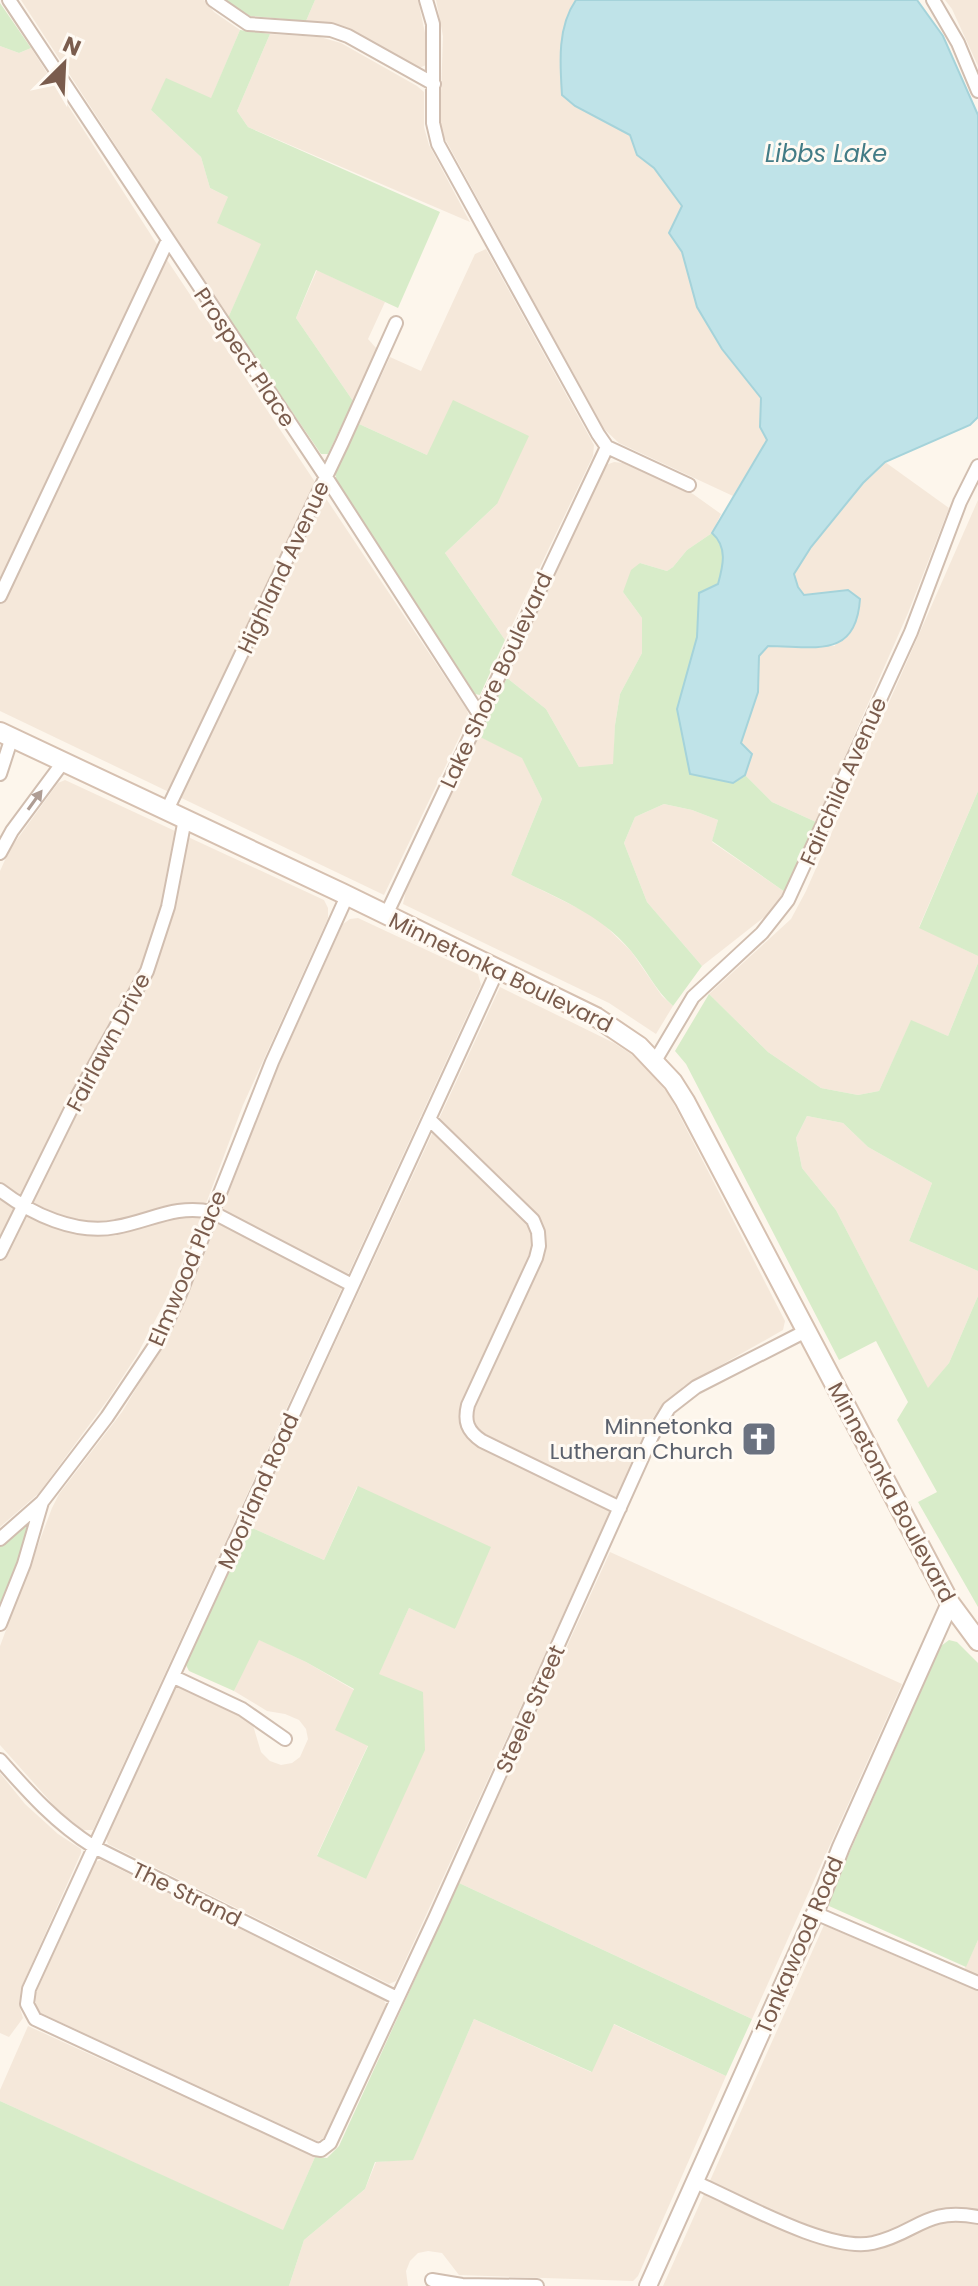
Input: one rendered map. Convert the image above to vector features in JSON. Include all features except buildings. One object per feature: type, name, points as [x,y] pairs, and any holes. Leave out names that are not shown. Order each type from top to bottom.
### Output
[{"type":"main road","name":"Minnetonka Boulevard","points":[[6,735],[498,969],[622,1032],[655,1061],[685,1101],[950,1603],[978,1641]]},
{"type":"street","name":"Prospect Place","points":[[9,0],[326,477],[479,714]]},
{"type":"street","points":[[213,0],[248,24],[331,30],[348,36],[434,84]]},
{"type":"street","points":[[426,0],[433,24],[433,123],[438,144],[519,295],[607,447],[689,485]]},
{"type":"street","points":[[933,0],[958,43],[978,91]]},
{"type":"street","points":[[0,596],[167,242]]},
{"type":"street","name":"Highland Avenue","points":[[167,810],[396,323]]},
{"type":"street","name":"Lake Shore Boulevard","points":[[386,915],[607,447]]},
{"type":"street","name":"Fairchild Avenue","points":[[655,1061],[693,997],[762,933],[788,900],[911,632],[960,502],[978,466]]},
{"type":"street","points":[[0,774],[6,735]]},
{"type":"street","points":[[0,853],[64,761]]},
{"type":"street","name":"Fairlawn Drive","points":[[0,1253],[77,1097],[147,971],[168,907],[185,819]]},
{"type":"street","name":"Elmwood Place","points":[[0,1624],[24,1564],[42,1502],[116,1404],[160,1338],[272,1062],[347,896]]},
{"type":"street","name":"Moorland Road","points":[[321,2150],[40,2022],[31,2014],[27,2004],[29,1989],[498,969]]},
{"type":"street","points":[[429,1119],[525,1210],[538,1232],[536,1258],[468,1405],[467,1426],[482,1441],[620,1508]]},
{"type":"street","points":[[0,1190],[25,1206],[65,1224],[100,1229],[179,1209],[212,1212],[352,1285]]},
{"type":"street","name":"Steele Street","points":[[321,2150],[330,2143],[652,1436],[669,1408],[696,1387],[806,1331]]},
{"type":"street","points":[[0,1539],[42,1502]]},
{"type":"street","name":"Tonkawood Road","points":[[648,2286],[950,1603]]},
{"type":"street","points":[[174,1677],[242,1709],[285,1739]]},
{"type":"street","name":"The Strand","points":[[0,1760],[32,1797],[64,1827],[94,1847],[397,1998]]},
{"type":"street","points":[[815,1913],[978,1983]]},
{"type":"street","points":[[695,2182],[819,2238],[854,2245],[889,2238],[922,2220],[941,2215],[978,2217]]},
{"type":"street","points":[[432,2280],[462,2285],[537,2286]]},
{"type":"shaded area","points":[[21,0],[204,0],[214,12],[240,30],[211,99],[151,110],[201,157],[210,188],[228,197],[262,244],[228,318]]},
{"type":"shaded area","points":[[315,0],[418,0],[425,33],[426,65],[417,69],[357,32],[338,25],[306,21]]},
{"type":"shaded area","points":[[436,0],[576,0],[564,28],[560,67],[575,106],[630,135],[637,155],[654,168],[682,207],[670,233],[682,252],[697,307],[722,349],[761,398],[760,427],[767,440],[733,496],[619,443],[603,428],[444,137],[440,123],[443,36]]},
{"type":"shaded area","points":[[945,0],[978,0],[978,66],[952,9]]},
{"type":"shaded area","points":[[270,34],[320,37],[341,43],[424,92],[424,127],[429,145],[470,222],[248,127],[237,111]]},
{"type":"shaded area","points":[[0,46],[19,53],[31,48],[171,266],[467,710],[469,717],[384,895],[0,711]]},
{"type":"shaded area","points":[[486,249],[594,445],[593,456],[505,640],[445,553],[497,504],[427,455],[359,424],[390,357],[421,371],[475,254]]},
{"type":"shaded area","points":[[317,270],[385,302],[368,339],[377,349],[353,401],[296,318]]},
{"type":"shaded area","points":[[885,462],[949,508],[908,613],[816,822],[772,802],[745,775],[752,754],[741,743],[758,692],[759,656],[768,646],[835,646],[848,590],[804,595],[794,574],[811,547],[863,483]]},
{"type":"shaded area","points":[[623,463],[693,494],[721,514],[712,533],[687,550],[667,571],[640,563],[623,592],[642,618],[642,653],[620,694],[614,765],[579,767],[546,709],[507,678],[606,465]]},
{"type":"shaded area","points":[[978,500],[978,791],[919,927],[978,956],[978,963],[948,1036],[911,1021],[879,1091],[858,1095],[821,1088],[768,1052],[709,994],[791,919]]},
{"type":"shaded area","points":[[478,736],[521,755],[542,799],[511,875],[596,917],[631,951],[662,996],[673,1006],[656,1034],[609,1003],[403,904],[406,890]]},
{"type":"shaded area","points":[[65,780],[324,900],[328,918],[243,1105],[168,1296],[137,1355],[39,1493],[0,1527],[0,871],[10,849],[58,783]]},
{"type":"shaded area","points":[[664,804],[718,820],[712,842],[785,892],[767,915],[702,966],[647,902],[624,843],[635,817]]},
{"type":"shaded area","points":[[358,918],[478,974],[481,985],[93,1830],[83,1830],[57,1809],[0,1745],[0,1646],[52,1508],[59,1494],[122,1412],[166,1339],[197,1274],[274,1076],[343,924]]},
{"type":"shaded area","points":[[500,987],[614,1043],[650,1072],[669,1095],[785,1321],[783,1330],[684,1386],[659,1409],[651,1421],[396,1981],[389,1984],[108,1844],[106,1838],[174,1689],[180,1687],[252,1722],[261,1752],[270,1761],[281,1765],[292,1763],[300,1757],[308,1739],[306,1729],[299,1720],[267,1711],[234,1691],[258,1639],[354,1690],[368,1745],[317,1855],[366,1879],[378,1675],[409,1608],[456,1629],[357,1487],[324,1560],[250,1527]]},
{"type":"shaded area","points":[[807,1116],[843,1123],[868,1147],[932,1183],[909,1241],[978,1271],[978,1296],[949,1363],[928,1389],[836,1210],[802,1168],[796,1138]]},
{"type":"shaded area","points":[[610,1552],[902,1684],[752,2019],[459,1883]]},
{"type":"shaded area","points":[[0,1773],[25,1804],[58,1834],[81,1849],[21,1988],[19,2005],[23,2018],[9,2037],[0,2033]]},
{"type":"shaded area","points":[[101,1860],[384,2000],[386,2005],[323,2139],[317,2141],[41,2013],[36,2006],[35,1995],[95,1862]]},
{"type":"shaded area","points":[[824,1925],[958,1983],[978,1940],[978,2286],[663,2286]]},
{"type":"shaded area","points":[[474,2019],[591,2072],[613,2024],[726,2076],[638,2276],[633,2281],[459,2275],[442,2253],[428,2251],[418,2253],[410,2261],[406,2271],[408,2286],[289,2286],[304,2240],[365,2189],[376,2162],[413,2159]]},
{"type":"shaded area","points":[[28,2026],[315,2157],[283,2231],[0,2101],[0,2090]]},
{"type":"green space","points":[[224,0],[315,0],[306,21],[250,16]]},
{"type":"green space","points":[[0,3],[31,48],[19,53],[0,46]]},
{"type":"green space","points":[[240,30],[270,34],[237,111],[248,127],[440,212],[398,308],[316,270],[296,318],[353,401],[328,454],[321,454],[228,318],[261,244],[217,223],[228,197],[210,188],[201,157],[151,110],[166,78],[211,98]]},
{"type":"green space","points":[[453,400],[529,436],[497,504],[445,553],[505,640],[480,695],[475,694],[337,483],[335,473],[359,424],[427,455]]},
{"type":"green space","points":[[712,533],[722,551],[721,570],[718,584],[699,593],[697,637],[677,709],[733,783],[745,775],[772,802],[816,822],[785,892],[712,841],[718,820],[664,804],[635,817],[624,843],[647,902],[702,966],[673,1006],[631,951],[605,926],[576,907],[511,875],[542,799],[522,758],[478,736],[507,678],[546,709],[579,767],[613,764],[620,694],[642,653],[642,618],[623,592],[631,570],[640,563],[667,571],[687,550]]},
{"type":"green space","points":[[978,791],[978,956],[919,928]]},
{"type":"green space","points":[[978,963],[978,1271],[909,1241],[932,1183],[868,1147],[843,1123],[807,1116],[796,1138],[802,1168],[836,1210],[928,1388],[949,1363],[978,1296],[978,1607],[918,1502],[937,1492],[897,1420],[908,1402],[876,1341],[839,1360],[686,1064],[675,1051],[709,994],[768,1052],[821,1088],[858,1095],[879,1091],[911,1020],[948,1036]]},
{"type":"green space","points":[[358,1486],[491,1547],[455,1629],[409,1608],[379,1674],[423,1692],[425,1750],[366,1879],[317,1856],[368,1746],[335,1730],[354,1689],[259,1640],[234,1691],[189,1671],[186,1665],[250,1527],[324,1560]]},
{"type":"green space","points":[[29,1520],[32,1523],[0,1605],[0,1546]]},
{"type":"green space","points":[[949,1640],[957,1642],[978,1663],[978,1940],[966,1967],[829,1906],[828,1901],[941,1646]]},
{"type":"green space","points":[[459,1883],[752,2019],[726,2076],[614,2024],[592,2072],[474,2019],[413,2160],[375,2162],[365,2189],[304,2240],[289,2286],[0,2286],[0,2101],[283,2230],[315,2157],[327,2158],[339,2146]]},
{"type":"water","name":"Libbs Lake","points":[[576,0],[917,0],[943,36],[978,115],[978,417],[970,425],[885,462],[863,483],[811,547],[794,574],[798,587],[804,595],[848,590],[860,599],[857,619],[841,641],[816,647],[768,646],[759,656],[758,692],[741,743],[752,754],[745,775],[733,783],[690,774],[677,709],[697,637],[699,593],[718,584],[721,570],[722,551],[712,533],[767,440],[760,427],[761,398],[722,349],[697,307],[682,252],[669,233],[682,206],[654,168],[637,155],[630,135],[575,106],[562,95],[563,34]]},
{"type":"place","name":"Minnetonka Lutheran Church","points":[[759,1439]]}]
